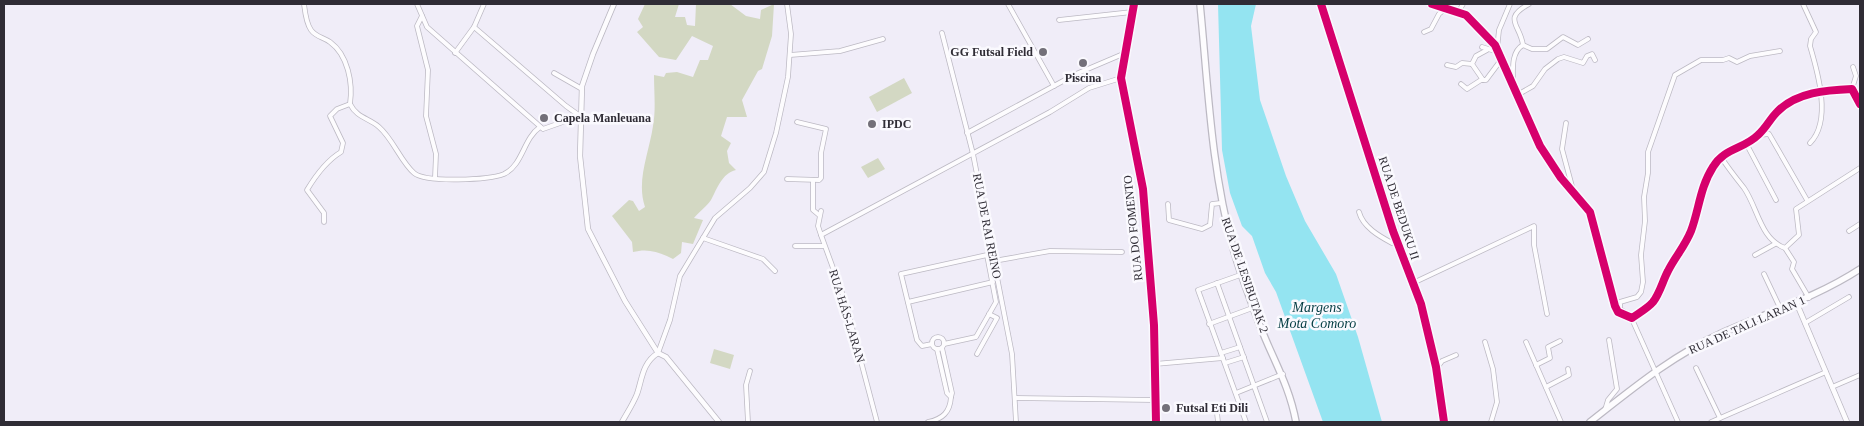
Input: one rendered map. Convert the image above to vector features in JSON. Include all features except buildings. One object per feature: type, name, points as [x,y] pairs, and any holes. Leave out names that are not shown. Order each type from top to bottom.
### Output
[{"type":"main road","name":"RUA DE LESIBUTAK 2","points":[[1200,4],[1212,135],[1221,203],[1234,251],[1259,323],[1283,374],[1296,422]]},
{"type":"main road","name":"RUA DE TALI LARAN 1","points":[[1590,422],[1655,372],[1682,354],[1722,333],[1797,304],[1839,283],[1860,269]]},
{"type":"street","points":[[304,4],[310,29],[315,35],[330,42],[342,53],[352,89],[350,104],[361,118],[381,129],[414,173],[427,179],[459,181],[504,174],[517,161],[532,133],[540,127]]},
{"type":"street","points":[[417,4],[427,27],[540,127],[543,129],[580,116]]},
{"type":"street","points":[[455,53],[474,27],[484,4]]},
{"type":"street","points":[[614,4],[592,54],[582,89],[580,156],[588,229],[626,301],[658,353],[666,357],[720,422]]},
{"type":"street","points":[[622,422],[638,392],[639,380],[647,366],[658,353],[670,320],[680,276],[715,218],[750,188],[764,172],[776,133],[790,55],[792,34],[787,4]]},
{"type":"street","points":[[1008,4],[1054,86]]},
{"type":"street","name":"RUA DO FOMENTO","points":[[1134,4],[1120,78],[1143,189],[1154,325],[1154,400],[1156,422]]},
{"type":"street","name":"RUA DE BEDUKU II","points":[[1321,4],[1397,242],[1421,304],[1436,369],[1444,422]]},
{"type":"street","points":[[1432,4],[1445,9],[1459,11],[1481,29],[1498,51],[1519,94],[1540,146],[1550,163],[1590,212],[1615,306],[1618,312],[1632,318]]},
{"type":"street","points":[[1459,11],[1463,4]]},
{"type":"street","points":[[1498,51],[1499,30],[1510,4]]},
{"type":"street","points":[[1523,45],[1521,35],[1514,23],[1514,16],[1519,10],[1529,4]]},
{"type":"street","points":[[1803,4],[1816,32],[1811,39],[1810,46],[1820,91],[1821,128],[1810,143]]},
{"type":"street","points":[[1424,32],[1431,30],[1439,14],[1445,9]]},
{"type":"street","points":[[1059,20],[1132,12]]},
{"type":"street","points":[[422,16],[416,26],[428,70],[426,116],[436,154],[435,178]]},
{"type":"street","points":[[474,27],[580,116]]},
{"type":"street","name":"RUA DE RAI REINO","points":[[942,33],[973,154],[1012,354],[1016,422]]},
{"type":"street","points":[[1523,45],[1532,49],[1545,50],[1563,37],[1578,45],[1588,39]]},
{"type":"street","points":[[790,55],[840,51],[883,39]]},
{"type":"street","points":[[1513,83],[1513,61],[1518,48],[1523,45]]},
{"type":"street","points":[[1482,47],[1487,50],[1498,51]]},
{"type":"street","points":[[1472,64],[1476,56],[1487,50]]},
{"type":"street","points":[[1678,422],[1632,318],[1618,306],[1620,302],[1637,297],[1641,292],[1643,282],[1641,255],[1646,217],[1644,197],[1648,152],[1675,74],[1701,60],[1723,60],[1729,58],[1737,62],[1750,56],[1780,51]]},
{"type":"street","points":[[967,133],[1093,66],[1124,54]]},
{"type":"street","points":[[1519,94],[1533,86],[1545,69],[1558,59],[1564,57],[1583,63],[1587,56],[1592,54],[1595,60]]},
{"type":"street","points":[[1461,84],[1467,89],[1483,80],[1494,73],[1501,60]]},
{"type":"street","points":[[1447,65],[1456,67],[1462,63],[1472,64],[1483,80]]},
{"type":"street","points":[[1853,67],[1856,76],[1852,89],[1860,104]]},
{"type":"street","points":[[554,73],[582,89]]},
{"type":"street","points":[[821,235],[973,154],[1089,88],[1120,78]]},
{"type":"street","points":[[1632,318],[1654,301],[1668,269],[1679,254],[1691,231],[1705,182],[1713,166],[1721,157],[1734,148],[1747,144],[1788,103],[1820,91],[1852,89]]},
{"type":"street","points":[[324,222],[324,214],[307,190],[321,172],[323,165],[340,152],[343,143],[330,116],[337,109],[350,104]]},
{"type":"street","points":[[787,179],[818,180],[820,178],[821,152],[826,129],[797,122]]},
{"type":"street","points":[[1566,123],[1562,150],[1574,192]]},
{"type":"street","points":[[1759,134],[1769,134],[1807,200]]},
{"type":"street","points":[[1747,144],[1776,200]]},
{"type":"street","points":[[1721,157],[1745,189],[1763,226],[1775,244],[1785,248],[1794,262],[1792,269],[1809,298]]},
{"type":"street","points":[[1785,248],[1799,235],[1796,209],[1807,200],[1860,168]]},
{"type":"street","name":"RUA HÁS-LARAN","points":[[813,180],[813,210],[820,213],[821,235],[847,309],[877,422]]},
{"type":"street","points":[[1168,204],[1169,220],[1202,229],[1210,225],[1212,204],[1221,203]]},
{"type":"street","points":[[1359,212],[1363,223],[1384,239],[1392,243],[1397,242]]},
{"type":"street","points":[[1849,231],[1860,224]]},
{"type":"street","points":[[1413,283],[1534,226],[1534,245],[1547,314]]},
{"type":"street","points":[[703,238],[764,259],[775,271]]},
{"type":"street","points":[[1755,255],[1775,244]]},
{"type":"street","points":[[796,246],[824,246]]},
{"type":"street","points":[[994,261],[1050,251],[1122,252]]},
{"type":"street","points":[[987,254],[993,282],[996,302],[976,337],[941,347],[932,344],[922,346],[917,340],[901,274],[987,254]]},
{"type":"street","points":[[1243,274],[1198,290],[1246,422]]},
{"type":"street","points":[[1764,274],[1781,310]]},
{"type":"street","points":[[908,302],[993,282]]},
{"type":"street","points":[[1217,283],[1267,422]]},
{"type":"street","points":[[1805,323],[1849,297]]},
{"type":"street","points":[[1797,304],[1847,422]]},
{"type":"street","points":[[1209,324],[1255,307]]},
{"type":"street","points":[[978,354],[997,318],[989,314]]},
{"type":"street","points":[[928,422],[942,417],[948,412],[951,397],[947,393],[941,347],[944,341],[938,337],[935,338],[932,344]]},
{"type":"street","points":[[1605,410],[1608,400],[1617,389],[1609,340]]},
{"type":"street","points":[[1536,365],[1550,358],[1548,347],[1560,341]]},
{"type":"street","points":[[1485,342],[1493,368],[1498,402],[1491,422]]},
{"type":"street","points":[[1526,342],[1561,422]]},
{"type":"street","points":[[1155,364],[1222,355],[1240,347]]},
{"type":"street","points":[[1436,369],[1442,361],[1456,355]]},
{"type":"street","points":[[1225,363],[1244,357]]},
{"type":"street","points":[[1696,368],[1721,419]]},
{"type":"street","points":[[1546,387],[1569,375],[1568,369]]},
{"type":"street","points":[[748,422],[746,385],[750,370]]},
{"type":"street","points":[[1711,422],[1826,372]]},
{"type":"street","points":[[1236,393],[1283,374]]},
{"type":"street","points":[[1832,387],[1860,375]]},
{"type":"street","points":[[1016,398],[1154,400]]},
{"type":"street","points":[[1217,413],[1218,422]]},
{"type":"green space","points":[[645,4],[679,4],[675,17],[685,17],[687,25],[695,26],[696,4],[730,4],[746,16],[760,19],[761,10],[774,4],[772,36],[762,69],[758,71],[742,100],[747,117],[727,117],[721,136],[731,143],[727,151],[729,163],[736,170],[727,174],[711,200],[694,218],[703,220],[693,244],[682,242],[681,253],[673,259],[653,251],[633,252],[632,242],[612,216],[629,200],[633,201],[639,211],[645,207],[642,187],[644,167],[654,120],[654,75],[664,77],[666,73],[677,72],[693,77],[700,60],[708,60],[713,46],[692,36],[676,60],[659,57],[637,32],[643,27],[638,19]]},
{"type":"green space","points":[[904,78],[912,93],[877,112],[869,97]]},
{"type":"green space","points":[[878,158],[885,169],[868,178],[861,167]]},
{"type":"green space","points":[[714,349],[734,355],[730,369],[710,363]]},
{"type":"water","name":"Margens Mota Comoro","points":[[1218,4],[1256,4],[1251,26],[1260,100],[1286,176],[1305,221],[1336,274],[1358,337],[1382,422],[1323,422],[1276,292],[1265,273],[1252,236],[1242,226],[1230,193],[1222,150]]},
{"type":"cycle path","points":[[1134,4],[1121,78],[1143,189],[1154,325],[1156,422]]},
{"type":"cycle path","points":[[1321,4],[1393,231],[1421,304],[1436,367],[1444,422]]},
{"type":"cycle path","points":[[1432,4],[1466,15],[1495,45],[1540,146],[1561,178],[1590,212],[1615,306],[1618,312],[1632,318],[1651,304],[1658,295],[1668,271],[1689,236],[1705,182],[1713,167],[1723,156],[1752,140],[1785,105],[1802,96],[1822,91],[1852,89],[1860,104]]},
{"type":"place","name":"GG Futsal Field","points":[[1043,52]]},
{"type":"place","name":"Piscina","points":[[1083,63]]},
{"type":"place","name":"Capela Manleuana","points":[[544,118]]},
{"type":"place","name":"IPDC","points":[[872,124]]},
{"type":"place","name":"Futsal Eti Dili","points":[[1166,408]]}]
